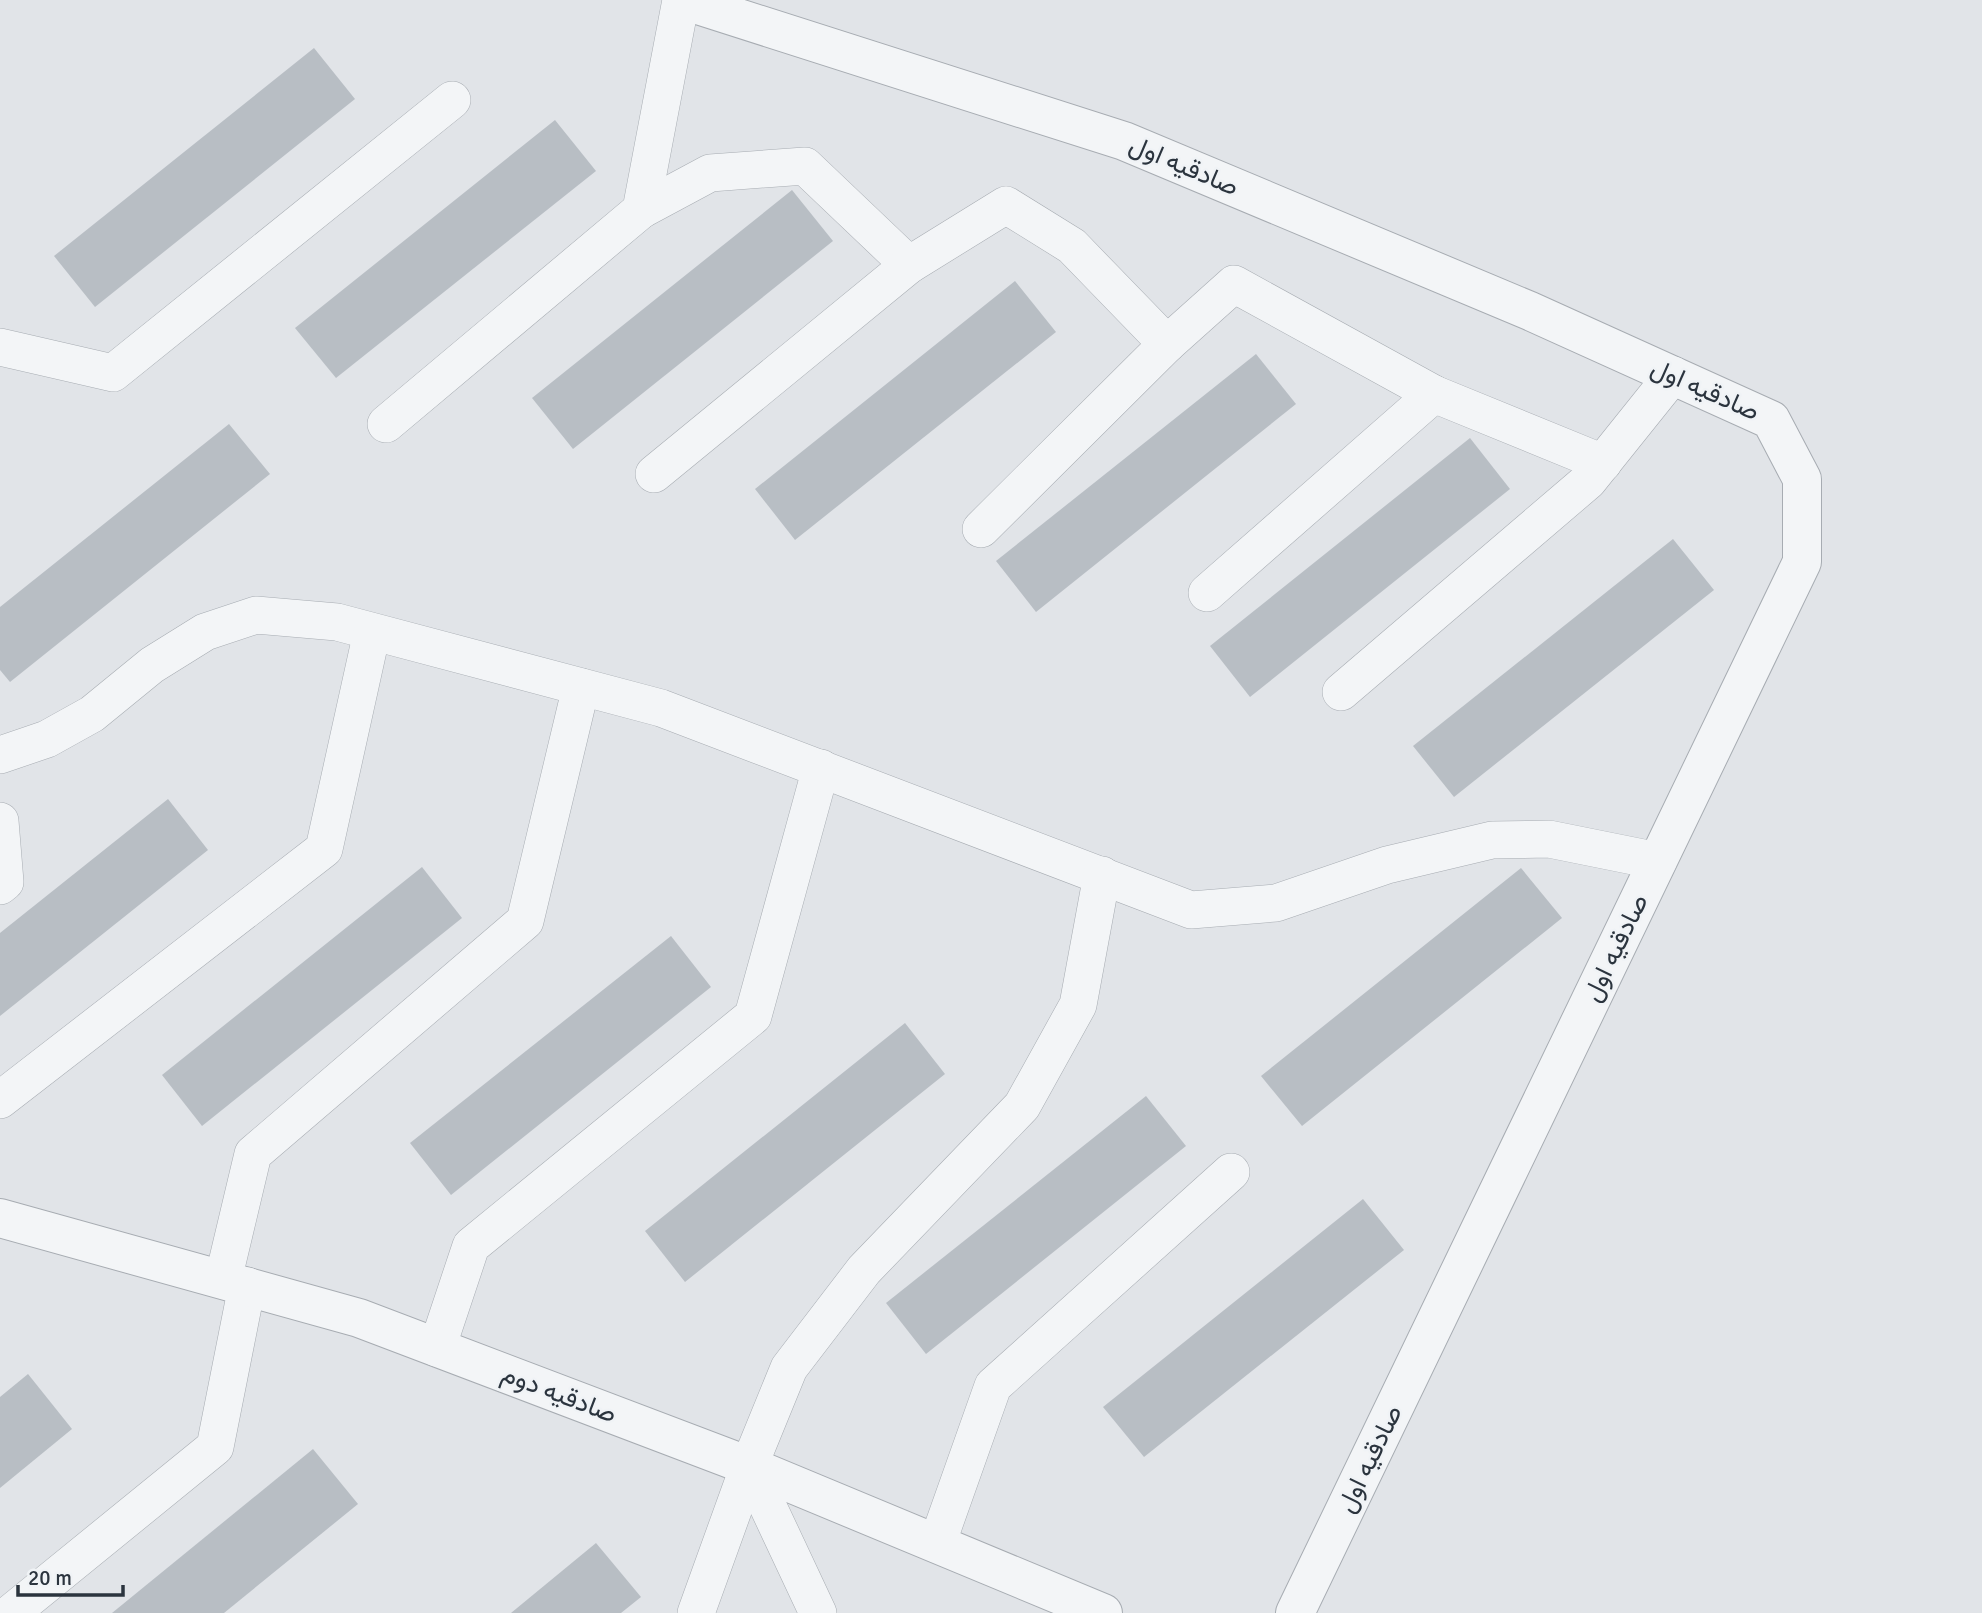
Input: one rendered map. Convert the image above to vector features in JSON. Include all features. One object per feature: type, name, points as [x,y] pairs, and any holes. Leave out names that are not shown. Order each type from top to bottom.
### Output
[{"type":"street","points":[[641,210],[682,0]]},
{"type":"street","name":"صادقیه اول","points":[[682,0],[1124,141],[1530,312],[1771,420],[1802,479],[1802,562],[1295,1613]]},
{"type":"street","points":[[0,347],[113,373],[452,100]]},
{"type":"street","points":[[386,424],[641,210],[710,173],[806,166],[909,265]]},
{"type":"street","points":[[654,474],[909,265],[1006,205],[1072,246],[1167,344]]},
{"type":"street","points":[[981,529],[1167,344],[1234,284],[1434,394],[1603,463]]},
{"type":"street","points":[[1341,692],[1588,481],[1673,375]]},
{"type":"street","points":[[1207,593],[1434,394]]},
{"type":"street","points":[[0,755],[47,738],[92,714],[152,665],[205,632],[256,615],[337,622],[662,708],[1191,910],[1276,903],[1387,865],[1492,840],[1549,839],[1658,861]]},
{"type":"street","points":[[0,1100],[324,849],[372,632]]},
{"type":"street","points":[[11,1613],[215,1447],[253,1154],[525,921],[581,687]]},
{"type":"street","points":[[437,1348],[471,1246],[753,1016],[821,768]]},
{"type":"street","points":[[0,821],[5,882],[0,887]]},
{"type":"street","points":[[696,1613],[749,1466],[789,1368],[864,1270],[1022,1106],[1077,1005],[1102,875]]},
{"type":"street","points":[[937,1544],[993,1386],[1231,1172]]},
{"type":"street","name":"صادقیه دوم","points":[[0,1218],[359,1318],[749,1466],[1103,1613]]},
{"type":"street","points":[[749,1466],[818,1613]]},
{"type":"building","points":[[314,48],[355,99],[95,307],[54,256]]},
{"type":"building","points":[[555,120],[596,171],[336,378],[295,328]]},
{"type":"building","points":[[792,190],[833,241],[573,449],[532,398]]},
{"type":"building","points":[[1015,281],[1056,332],[795,540],[755,489]]},
{"type":"building","points":[[1256,354],[1296,404],[1036,612],[996,561]]},
{"type":"building","points":[[229,424],[270,474],[10,682],[0,670],[0,607]]},
{"type":"building","points":[[1470,438],[1510,489],[1250,697],[1210,646]]},
{"type":"building","points":[[1673,539],[1714,590],[1454,797],[1413,746]]},
{"type":"building","points":[[168,799],[208,850],[0,1016],[0,933]]},
{"type":"building","points":[[422,867],[462,918],[202,1126],[162,1075]]},
{"type":"building","points":[[1521,868],[1562,918],[1302,1126],[1261,1076]]},
{"type":"building","points":[[671,936],[711,987],[451,1195],[410,1143]]},
{"type":"building","points":[[905,1023],[945,1074],[685,1282],[645,1231]]},
{"type":"building","points":[[1146,1096],[1186,1146],[926,1354],[886,1303]]},
{"type":"building","points":[[1363,1199],[1404,1250],[1144,1457],[1103,1407]]},
{"type":"building","points":[[28,1374],[72,1429],[0,1488],[0,1397]]},
{"type":"building","points":[[313,1449],[358,1504],[224,1613],[112,1613]]},
{"type":"building","points":[[596,1543],[641,1597],[621,1613],[511,1613]]}]
